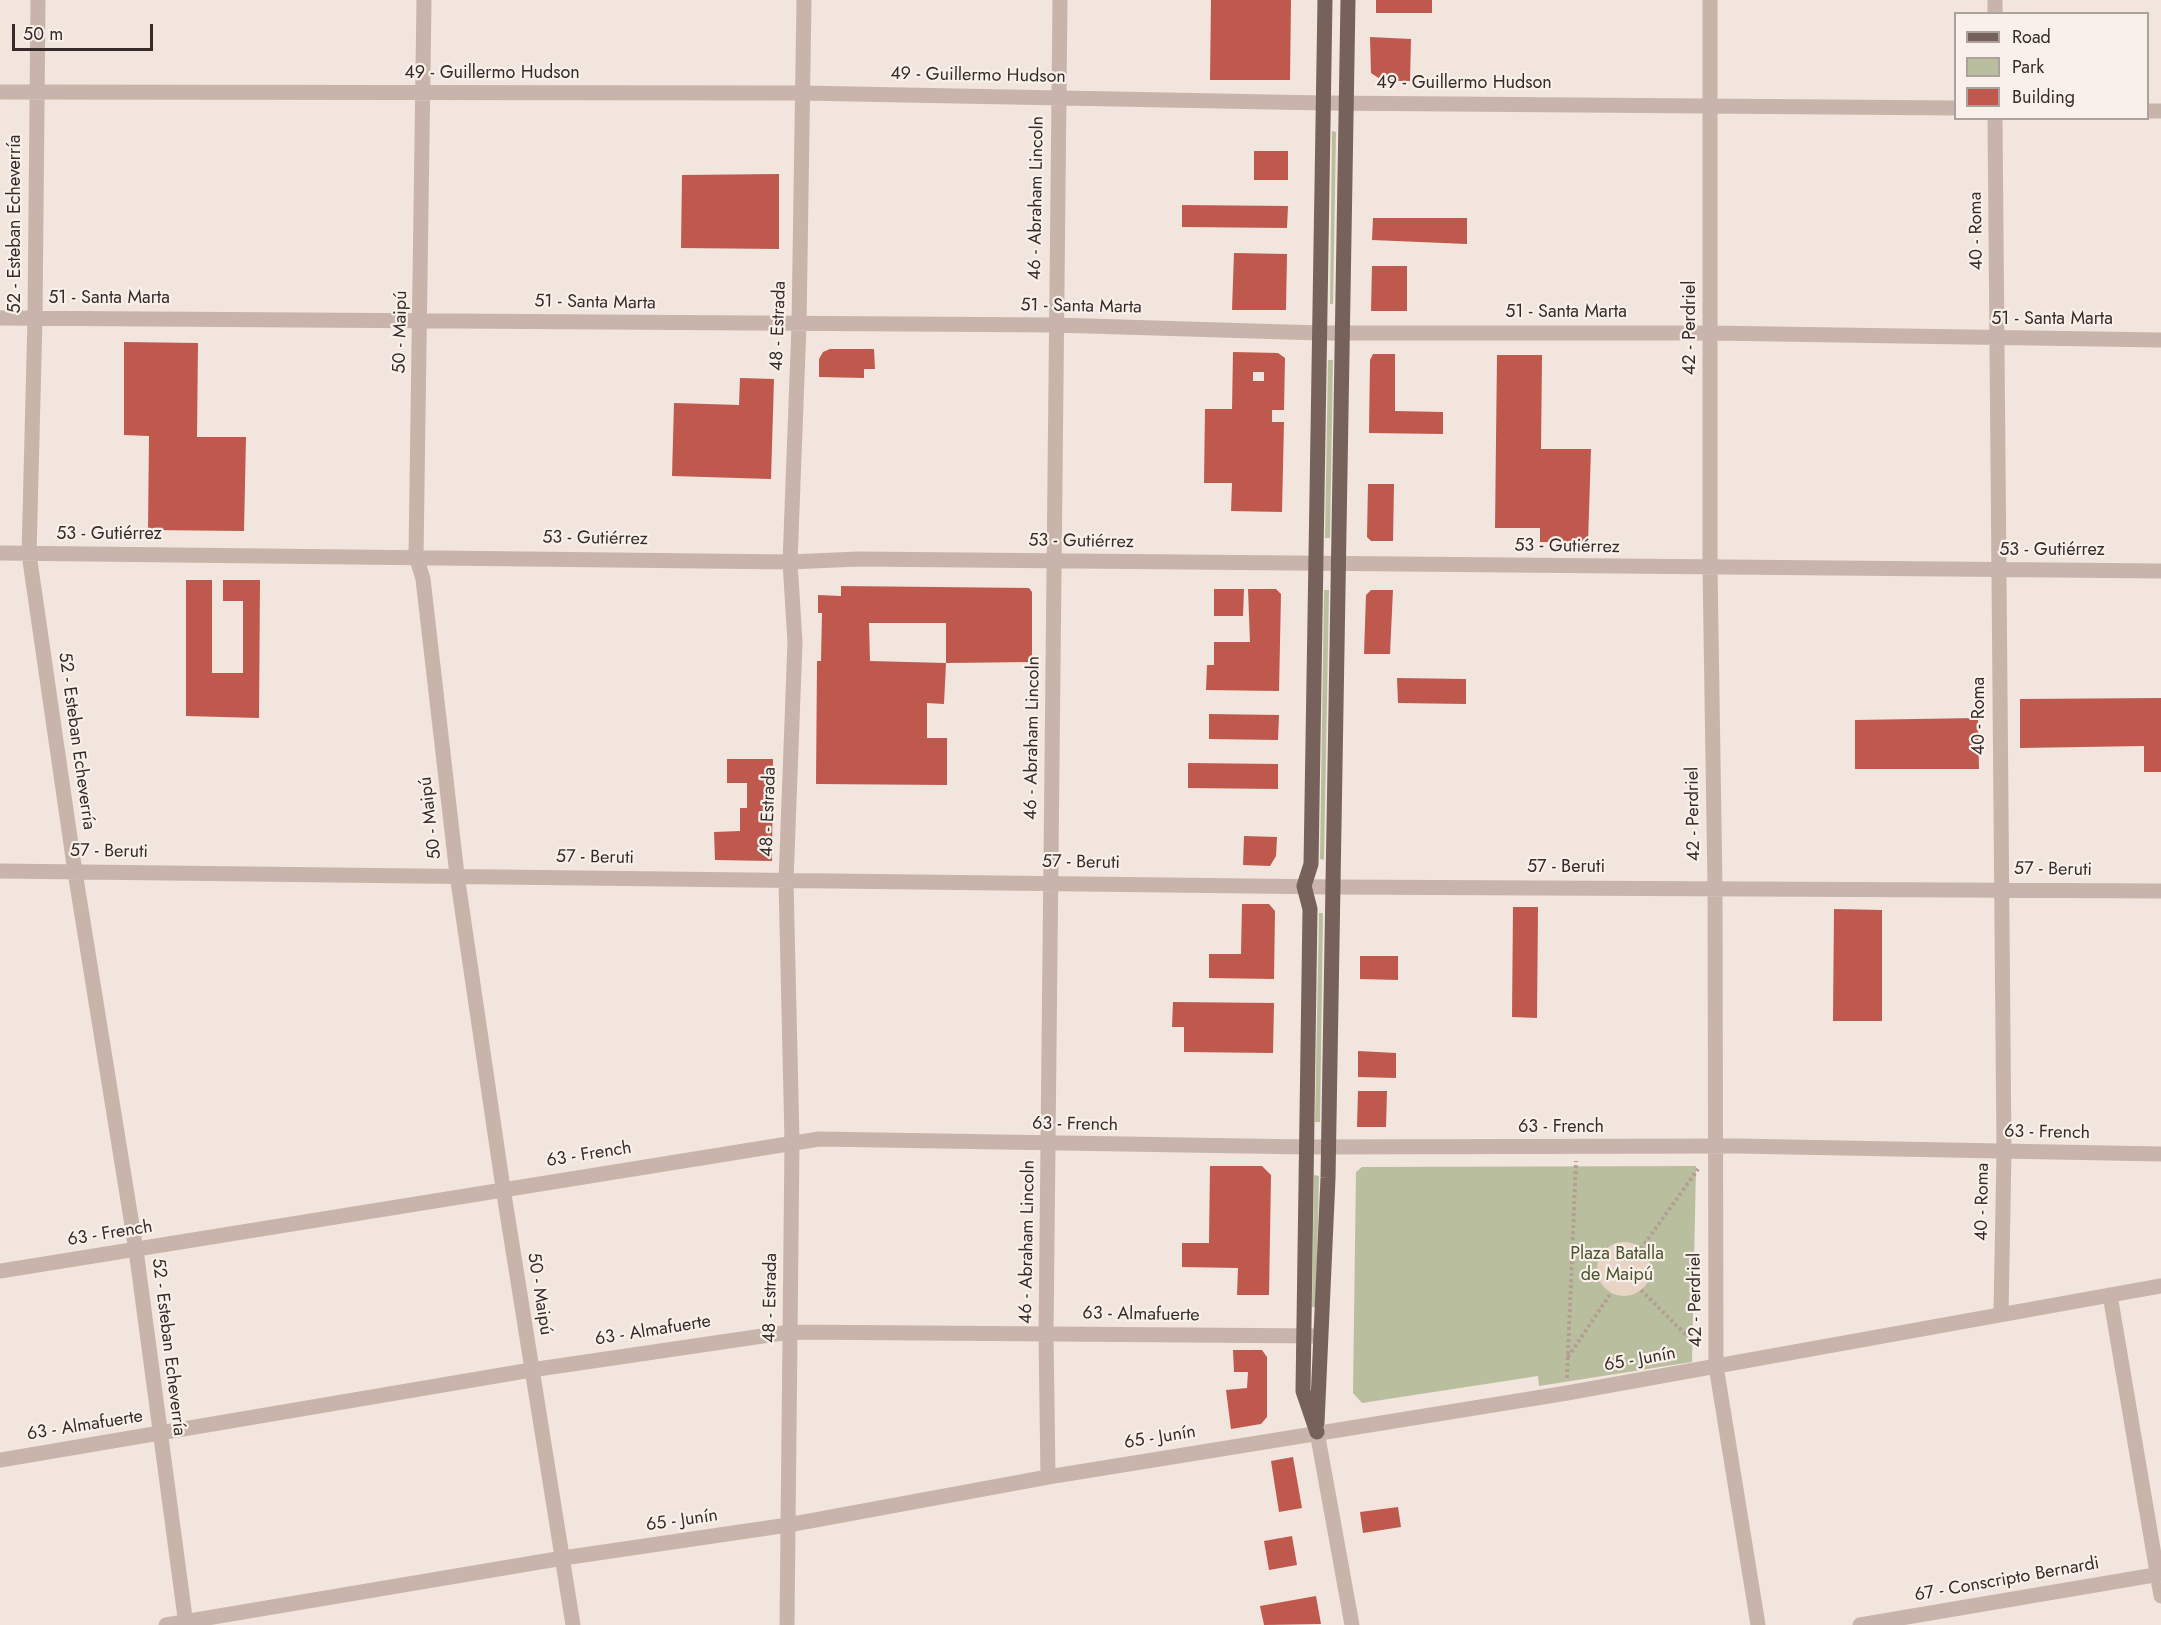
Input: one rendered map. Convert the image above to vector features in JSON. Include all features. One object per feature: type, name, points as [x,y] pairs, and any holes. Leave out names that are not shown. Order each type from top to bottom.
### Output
[{"type":"main road","points":[[1317,1432],[1303,1391],[1310,909],[1304,886],[1311,864],[1325,0]]},
{"type":"main road","points":[[1317,1432],[1328,1147],[1348,0]]},
{"type":"street","name":"52 - Esteban Echeverría","points":[[38,0],[36,319],[29,554],[75,872],[136,1250],[186,1623]]},
{"type":"street","name":"50 - Maipú","points":[[424,0],[416,556],[423,579],[457,876],[531,1370],[573,1625]]},
{"type":"street","name":"48 - Estrada","points":[[787,1625],[792,1142],[786,881],[795,642],[790,562],[800,325],[801,93],[804,0]]},
{"type":"street","name":"46 - Abraham Lincoln","points":[[1048,1477],[1046,1334],[1050,1144],[1050,882],[1060,0]]},
{"type":"street","name":"42 - Perdriel","points":[[1710,0],[1710,568],[1715,887],[1716,1366],[1758,1625]]},
{"type":"street","name":"49 - Guillermo Hudson","points":[[0,92],[801,93],[1324,103],[1954,108]]},
{"type":"street","name":"40 - Roma","points":[[1995,120],[2004,1152],[2001,1314]]},
{"type":"street","name":"51 - Santa Marta","points":[[0,318],[1055,325],[1320,333],[1710,333],[2161,340]]},
{"type":"street","name":"53 - Gutiérrez","points":[[0,553],[790,562],[858,560],[2161,571]]},
{"type":"street","name":"57 - Beruti","points":[[0,871],[1333,887],[1715,887],[2161,891]]},
{"type":"street","name":"63 - French","points":[[0,1271],[503,1188],[819,1139],[1306,1147],[1714,1147],[2161,1154]]},
{"type":"street","name":"65 - Junín","points":[[165,1625],[563,1558],[788,1525],[1048,1477],[1567,1393],[2161,1286]]},
{"type":"street","points":[[2110,1295],[2161,1596]]},
{"type":"street","name":"63 - Almafuerte","points":[[0,1460],[531,1370],[790,1332],[1320,1336]]},
{"type":"street","points":[[1317,1432],[1352,1625]]},
{"type":"street","name":"67 - Conscripto Bernardi","points":[[1860,1625],[2159,1575]]},
{"type":"path","points":[[1641,1249],[1714,1147]]},
{"type":"path","points":[[1567,1393],[1576,1148]]},
{"type":"path","points":[[1571,1245],[1602,1254]]},
{"type":"path","points":[[1641,1290],[1716,1366]]},
{"type":"path","points":[[1568,1357],[1611,1293]]},
{"type":"green space","points":[[1332,131],[1336,132],[1333,304],[1330,304]]},
{"type":"green space","points":[[1328,360],[1333,360],[1330,538],[1325,538]]},
{"type":"green space","points":[[1324,590],[1329,590],[1324,860],[1320,859]]},
{"type":"green space","points":[[1319,913],[1323,913],[1320,1122],[1315,1122]]},
{"type":"green space","name":"Plaza Batalla de Maipú","points":[[1696,1166],[1692,1362],[1539,1386],[1538,1376],[1362,1403],[1353,1393],[1356,1172],[1362,1167]]},
{"type":"green space","points":[[1314,1175],[1319,1176],[1316,1307],[1312,1307]]},
{"type":"shaded area","points":[[1624,1242],[1634,1244],[1643,1250],[1649,1259],[1651,1269],[1649,1279],[1643,1288],[1634,1294],[1624,1296],[1614,1294],[1605,1288],[1599,1279],[1597,1269],[1599,1259],[1605,1250],[1614,1244]]},
{"type":"building","points":[[1211,0],[1291,0],[1290,80],[1210,80]]},
{"type":"building","points":[[1376,0],[1432,0],[1432,13],[1376,13]]},
{"type":"building","points":[[1370,37],[1411,39],[1410,81],[1383,81],[1371,73]]},
{"type":"building","points":[[1254,151],[1288,151],[1288,180],[1254,180]]},
{"type":"building","points":[[779,174],[779,249],[681,248],[682,175]]},
{"type":"building","points":[[1182,205],[1288,206],[1287,228],[1182,227]]},
{"type":"building","points":[[1373,218],[1467,218],[1467,244],[1372,240]]},
{"type":"building","points":[[1234,253],[1287,254],[1286,310],[1232,310]]},
{"type":"building","points":[[1372,266],[1407,266],[1407,311],[1371,311]]},
{"type":"building","points":[[124,342],[198,343],[197,437],[246,437],[244,531],[148,530],[149,436],[124,435]]},
{"type":"building","points":[[830,349],[874,349],[875,369],[864,369],[864,378],[819,377],[819,359],[823,352]]},
{"type":"building","points":[[1233,352],[1278,353],[1285,358],[1284,410],[1272,410],[1272,422],[1284,422],[1282,512],[1231,511],[1232,483],[1204,483],[1205,409],[1232,409]],"holes":[[[1253,372],[1264,372],[1264,381],[1253,381]]]},
{"type":"building","points":[[1373,354],[1395,354],[1395,411],[1443,412],[1443,434],[1369,433],[1370,360]]},
{"type":"building","points":[[1497,355],[1542,355],[1541,449],[1591,449],[1588,543],[1540,542],[1540,528],[1495,528]]},
{"type":"building","points":[[740,378],[774,379],[771,479],[672,476],[674,403],[739,405]]},
{"type":"building","points":[[1368,484],[1394,484],[1393,541],[1371,541],[1367,537]]},
{"type":"building","points":[[186,580],[212,580],[212,673],[243,673],[243,601],[223,601],[223,580],[260,580],[259,718],[186,716]]},
{"type":"building","points":[[841,586],[1029,588],[1032,592],[1032,662],[946,663],[944,704],[927,703],[927,738],[947,738],[947,785],[816,784],[817,661],[821,661],[822,613],[818,613],[818,595],[841,596]],"holes":[[[869,623],[946,623],[946,663],[870,661]]]},
{"type":"building","points":[[1214,589],[1244,589],[1243,616],[1214,616]]},
{"type":"building","points":[[1248,589],[1276,589],[1281,594],[1279,691],[1206,690],[1207,665],[1214,665],[1214,642],[1250,642]]},
{"type":"building","points":[[1371,590],[1393,590],[1390,654],[1364,654],[1366,595]]},
{"type":"building","points":[[1397,678],[1466,679],[1466,704],[1398,703]]},
{"type":"building","points":[[2161,698],[2161,772],[2144,772],[2144,746],[2020,748],[2020,699]]},
{"type":"building","points":[[1209,714],[1279,715],[1278,740],[1209,739]]},
{"type":"building","points":[[1978,718],[1979,769],[1855,769],[1855,720]]},
{"type":"building","points":[[727,759],[773,759],[772,861],[715,860],[714,832],[740,831],[740,808],[747,808],[747,783],[727,783]]},
{"type":"building","points":[[1188,763],[1278,764],[1278,789],[1188,788]]},
{"type":"building","points":[[1244,836],[1277,837],[1276,856],[1270,866],[1243,865]]},
{"type":"building","points":[[1242,904],[1269,904],[1275,911],[1274,979],[1209,978],[1209,954],[1241,954]]},
{"type":"building","points":[[1513,907],[1538,907],[1537,1018],[1512,1017]]},
{"type":"building","points":[[1834,909],[1882,910],[1882,1021],[1833,1021]]},
{"type":"building","points":[[1360,956],[1398,956],[1398,980],[1360,979]]},
{"type":"building","points":[[1173,1002],[1274,1003],[1273,1053],[1184,1052],[1184,1027],[1172,1027]]},
{"type":"building","points":[[1358,1051],[1396,1053],[1396,1078],[1358,1077]]},
{"type":"building","points":[[1358,1091],[1387,1091],[1386,1127],[1357,1127]]},
{"type":"building","points":[[1210,1166],[1262,1166],[1271,1175],[1269,1295],[1237,1295],[1238,1268],[1182,1267],[1182,1243],[1209,1243]]},
{"type":"building","points":[[1233,1350],[1262,1350],[1267,1357],[1267,1417],[1261,1424],[1231,1429],[1226,1390],[1247,1388],[1248,1372],[1234,1372]]},
{"type":"building","points":[[1293,1457],[1302,1508],[1279,1512],[1271,1461]]},
{"type":"building","points":[[1398,1507],[1401,1527],[1363,1533],[1360,1512]]},
{"type":"building","points":[[1292,1536],[1297,1565],[1269,1570],[1264,1541]]},
{"type":"building","points":[[1316,1596],[1321,1624],[1264,1625],[1260,1606]]}]
